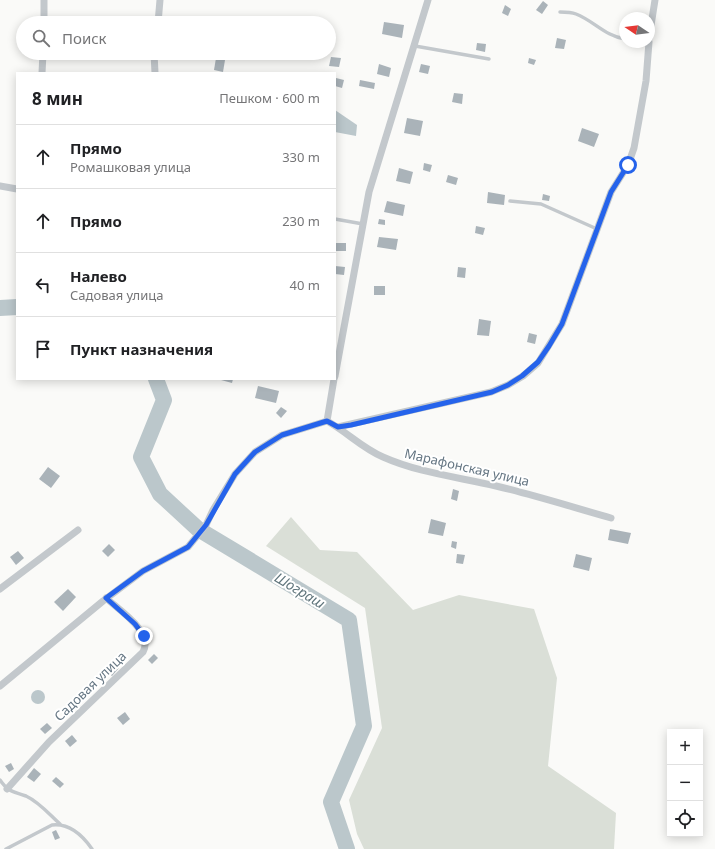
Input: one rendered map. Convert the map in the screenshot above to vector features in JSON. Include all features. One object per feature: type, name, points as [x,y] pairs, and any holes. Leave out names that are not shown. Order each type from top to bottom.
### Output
[{"type":"street","points":[[44,0],[44,16]]},
{"type":"street","points":[[159,16],[160,0]]},
{"type":"street","points":[[336,371],[369,192],[394,105],[415,46],[428,0]]},
{"type":"street","points":[[653,12],[655,0]]},
{"type":"street","points":[[338,427],[471,397],[508,385],[522,376],[538,362],[562,324],[611,192],[628,165],[634,148],[646,81],[649,48]]},
{"type":"street","points":[[42,72],[43,60]]},
{"type":"street","points":[[154,60],[155,72]]},
{"type":"street","points":[[0,186],[16,189]]},
{"type":"street","points":[[0,686],[106,598],[143,571],[188,547],[206,525],[235,474],[255,452],[282,435],[327,421],[334,380]]},
{"type":"street","name":"Марафонская улица","points":[[327,421],[338,427],[360,444],[381,456],[407,467],[510,489],[610,518]]},
{"type":"street","points":[[0,589],[78,530]]},
{"type":"street","name":"Садовая улица","points":[[7,789],[49,742],[146,647],[144,636],[135,624],[106,598]]},
{"type":"lane","points":[[560,12],[576,14],[607,33],[619,38]]},
{"type":"lane","points":[[415,46],[489,59]]},
{"type":"lane","points":[[510,201],[541,204],[597,229]]},
{"type":"lane","points":[[336,219],[363,224]]},
{"type":"lane","points":[[0,780],[7,789],[26,796],[41,806],[60,824],[84,837],[92,849]]},
{"type":"lane","points":[[6,849],[52,825],[60,824]]},
{"type":"shaded area","points":[[336,111],[357,125],[356,136],[336,132]]},
{"type":"shaded area","points":[[291,517],[320,550],[357,552],[413,610],[459,595],[534,609],[557,678],[548,766],[616,813],[614,849],[364,849],[357,834],[349,800],[382,728],[365,608],[266,546]]},
{"type":"shaded area","points":[[38,690],[43,692],[45,697],[43,702],[38,704],[33,702],[31,697],[33,692]]},
{"type":"building","points":[[543,1],[548,5],[542,14],[536,10]]},
{"type":"building","points":[[505,5],[511,9],[508,16],[502,13]]},
{"type":"building","points":[[384,22],[404,25],[402,38],[382,34]]},
{"type":"building","points":[[557,38],[566,40],[564,49],[555,48]]},
{"type":"building","points":[[477,43],[486,44],[485,52],[476,50]]},
{"type":"building","points":[[336,58],[341,58],[339,67],[329,66],[330,60],[336,60]]},
{"type":"building","points":[[529,58],[536,60],[534,65],[528,63]]},
{"type":"building","points":[[216,60],[225,60],[223,72],[214,70]]},
{"type":"building","points":[[379,64],[391,68],[389,77],[377,74]]},
{"type":"building","points":[[421,64],[430,66],[428,74],[419,72]]},
{"type":"building","points":[[336,78],[344,80],[342,88],[336,86]]},
{"type":"building","points":[[360,80],[375,83],[374,89],[359,86]]},
{"type":"building","points":[[454,93],[463,94],[462,104],[452,102]]},
{"type":"building","points":[[407,118],[423,121],[420,136],[404,133]]},
{"type":"building","points":[[582,128],[599,134],[594,147],[578,141]]},
{"type":"building","points":[[424,163],[432,165],[430,172],[423,170]]},
{"type":"building","points":[[399,168],[413,172],[410,184],[396,181]]},
{"type":"building","points":[[448,175],[458,178],[456,185],[446,182]]},
{"type":"building","points":[[488,192],[505,195],[504,205],[487,203]]},
{"type":"building","points":[[543,194],[550,196],[549,201],[542,200]]},
{"type":"building","points":[[387,201],[405,205],[403,216],[384,212]]},
{"type":"building","points":[[379,219],[385,220],[385,225],[378,224]]},
{"type":"building","points":[[476,226],[485,228],[483,235],[475,233]]},
{"type":"building","points":[[379,237],[398,239],[396,250],[377,247]]},
{"type":"building","points":[[336,243],[346,243],[346,251],[336,251]]},
{"type":"building","points":[[336,266],[345,267],[344,275],[336,274]]},
{"type":"building","points":[[458,267],[466,268],[465,278],[457,277]]},
{"type":"building","points":[[374,286],[385,286],[385,295],[374,295]]},
{"type":"building","points":[[479,319],[491,321],[489,336],[477,335]]},
{"type":"building","points":[[529,333],[537,335],[535,344],[527,342]]},
{"type":"building","points":[[221,380],[233,380],[232,383]]},
{"type":"building","points":[[258,386],[279,391],[276,403],[255,398]]},
{"type":"building","points":[[281,407],[287,411],[281,418],[276,413]]},
{"type":"building","points":[[48,467],[60,476],[51,488],[39,479]]},
{"type":"building","points":[[453,489],[459,491],[457,501],[451,499]]},
{"type":"building","points":[[431,519],[446,523],[443,536],[428,533]]},
{"type":"building","points":[[610,529],[631,533],[628,544],[608,540]]},
{"type":"building","points":[[452,541],[457,542],[456,549],[451,547]]},
{"type":"building","points":[[109,544],[115,550],[108,557],[102,551]]},
{"type":"building","points":[[18,551],[24,558],[16,565],[10,557]]},
{"type":"building","points":[[457,554],[465,555],[463,564],[456,563]]},
{"type":"building","points":[[576,554],[592,558],[589,571],[573,567]]},
{"type":"building","points":[[68,589],[76,597],[63,611],[54,602]]},
{"type":"building","points":[[154,654],[158,658],[152,664],[148,660]]},
{"type":"building","points":[[115,664],[119,668],[112,676],[107,672]]},
{"type":"building","points":[[93,682],[96,685],[89,691],[86,688]]},
{"type":"building","points":[[125,712],[130,719],[123,725],[117,718]]},
{"type":"building","points":[[47,723],[52,728],[45,734],[40,729]]},
{"type":"building","points":[[72,735],[77,741],[70,747],[65,741]]},
{"type":"building","points":[[11,763],[14,769],[9,772],[5,766]]},
{"type":"building","points":[[34,768],[41,774],[34,782],[27,777]]},
{"type":"building","points":[[56,777],[64,784],[60,788],[52,781]]},
{"type":"building","points":[[56,830],[60,838],[55,840],[52,832]]},
{"type":"waterway","name":"Шограш","points":[[0,308],[16,307]]},
{"type":"waterway","name":"Шограш","points":[[156,380],[164,400],[141,457],[160,494],[198,529],[349,620],[364,726],[331,802],[347,849]]},
{"type":"route","points":[[144,636],[135,624],[106,598],[143,571],[188,547],[206,525],[213,510],[235,474],[255,452],[282,435],[327,421],[338,427],[351,425],[492,392],[508,385],[522,376],[538,362],[562,324],[611,192],[628,165]]}]
